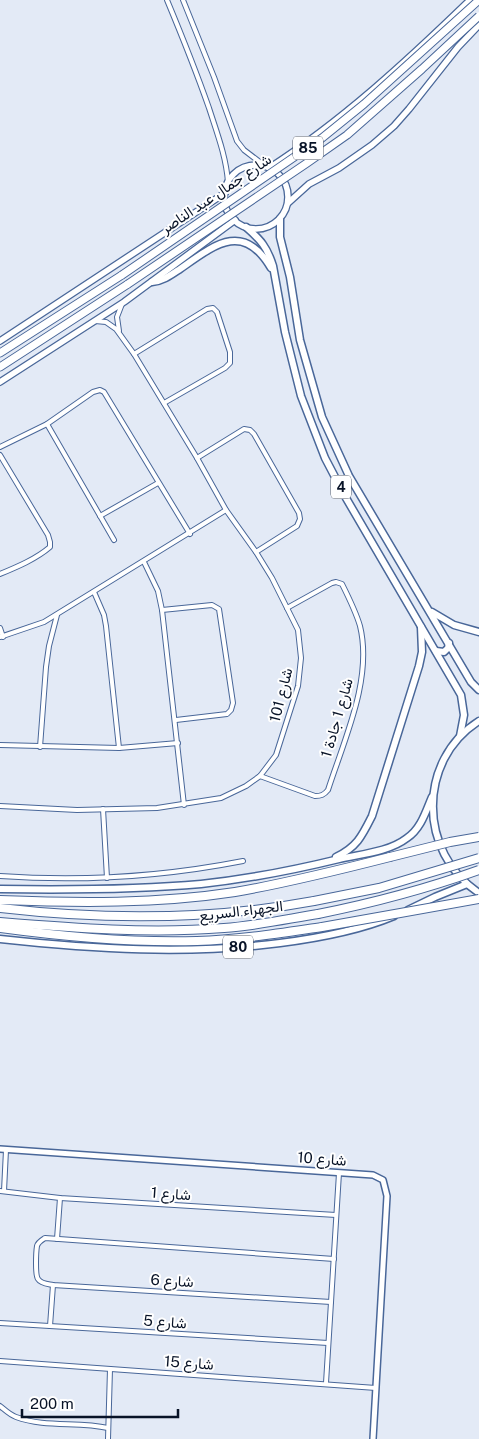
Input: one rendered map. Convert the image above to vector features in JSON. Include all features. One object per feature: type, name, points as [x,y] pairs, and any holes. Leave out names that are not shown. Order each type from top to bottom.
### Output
[{"type":"highway","name":"شارع جمال عبد الناصر","points":[[0,353],[122,275],[322,138],[387,84],[479,0]]},
{"type":"highway","name":"شارع جمال عبد الناصر","points":[[0,366],[128,284],[347,135],[479,16]]},
{"type":"highway","points":[[0,900],[87,902],[190,897],[277,884],[450,842],[479,837]]},
{"type":"highway","name":"الجهراء السريع","points":[[0,908],[74,915],[131,916],[225,912],[277,907],[379,888],[479,858]]},
{"type":"highway","name":"الجهراء السريع","points":[[0,922],[115,929],[195,930],[235,927],[318,914],[373,902],[406,894],[479,870]]},
{"type":"highway","points":[[0,928],[72,937],[160,942],[199,941],[262,936],[479,900]]},
{"type":"main road","points":[[267,167],[329,126],[422,45],[470,0]]},
{"type":"main road","points":[[246,227],[262,228],[274,224],[280,219],[288,203],[309,184],[339,168],[372,145],[394,126],[458,47],[479,25]]},
{"type":"main road","points":[[0,382],[124,302],[235,220],[226,208],[225,193],[232,176],[242,169],[253,165],[267,167],[277,172],[287,189],[288,203]]},
{"type":"main road","points":[[0,341],[225,193]]},
{"type":"main road","name":"4","points":[[280,219],[280,237],[290,277],[300,340],[322,416],[349,476],[471,682],[479,690]]},
{"type":"main road","name":"4","points":[[235,220],[262,240],[269,252],[292,363],[301,396],[315,433],[325,458],[346,498],[460,695],[464,705],[460,736]]},
{"type":"main road","points":[[152,282],[165,279],[216,245],[234,241],[249,244],[257,250],[267,262],[276,279]]},
{"type":"main road","points":[[429,610],[447,622],[479,632]]},
{"type":"main road","points":[[325,862],[355,846],[372,816],[421,659],[421,626]]},
{"type":"main road","points":[[436,651],[444,652],[448,648],[449,643]]},
{"type":"main road","points":[[479,721],[460,736],[444,758],[434,783],[432,797],[433,821],[439,844],[451,866],[467,884],[479,893]]},
{"type":"main road","points":[[0,889],[94,889],[202,884],[261,875],[325,862],[386,848],[408,838],[418,828],[432,797]]},
{"type":"main road","name":"80","points":[[0,939],[116,950],[200,950],[267,945],[333,934],[378,923],[467,884]]},
{"type":"street","points":[[167,0],[192,60],[222,146],[228,182]]},
{"type":"street","points":[[182,0],[203,48],[237,141],[244,150],[267,167]]},
{"type":"street","points":[[121,336],[117,321],[119,311],[124,302]]},
{"type":"street","points":[[134,354],[207,309],[213,308],[218,312],[230,352],[230,363],[225,368],[164,403]]},
{"type":"street","name":"شارع 101","points":[[0,806],[77,810],[157,808],[221,798],[246,786],[260,776],[276,755],[298,686],[301,658],[298,630],[272,578],[226,510],[134,354],[116,329],[108,323],[95,321]]},
{"type":"street","points":[[0,447],[47,424],[94,392],[100,390],[104,392],[190,534]]},
{"type":"street","points":[[47,424],[114,540]]},
{"type":"street","points":[[197,458],[244,429],[250,430],[254,434],[300,516],[297,526],[256,552]]},
{"type":"street","points":[[0,455],[48,535],[51,544],[45,552],[18,567],[0,574]]},
{"type":"street","points":[[100,516],[158,483]]},
{"type":"street","points":[[0,628],[1,637],[44,622],[190,534],[226,510]]},
{"type":"street","points":[[144,562],[158,591],[162,610],[176,720],[184,805]]},
{"type":"street","name":"شارع 1 جادة 1","points":[[260,776],[315,796],[325,794],[328,790],[359,692],[363,653],[361,633],[352,602],[342,584],[332,583],[287,608]]},
{"type":"street","points":[[94,592],[104,615],[106,626],[119,748]]},
{"type":"street","points":[[162,610],[212,605],[219,608],[234,703],[227,714],[176,720]]},
{"type":"street","points":[[40,747],[46,667],[57,615]]},
{"type":"street","points":[[0,745],[119,748],[178,744]]},
{"type":"street","points":[[103,809],[107,878]]},
{"type":"street","points":[[0,876],[68,880],[138,877],[243,862]]},
{"type":"street","name":"شارع 10","points":[[3,1149],[373,1175],[383,1180],[387,1196],[373,1439]]},
{"type":"street","name":"شارع 1","points":[[3,1149],[2,1191],[60,1198],[336,1215]]},
{"type":"street","points":[[326,1383],[339,1173]]},
{"type":"street","points":[[57,1239],[60,1198]]},
{"type":"street","points":[[50,1326],[53,1286],[43,1284],[36,1276],[37,1245],[46,1238],[334,1259]]},
{"type":"street","name":"شارع 6","points":[[53,1286],[331,1302]]},
{"type":"street","name":"شارع 5","points":[[0,1322],[328,1343]]},
{"type":"street","name":"شارع 15","points":[[0,1361],[376,1388]]},
{"type":"street","points":[[108,1439],[110,1369]]},
{"type":"street","points":[[0,1406],[14,1416],[38,1423],[108,1428]]}]
